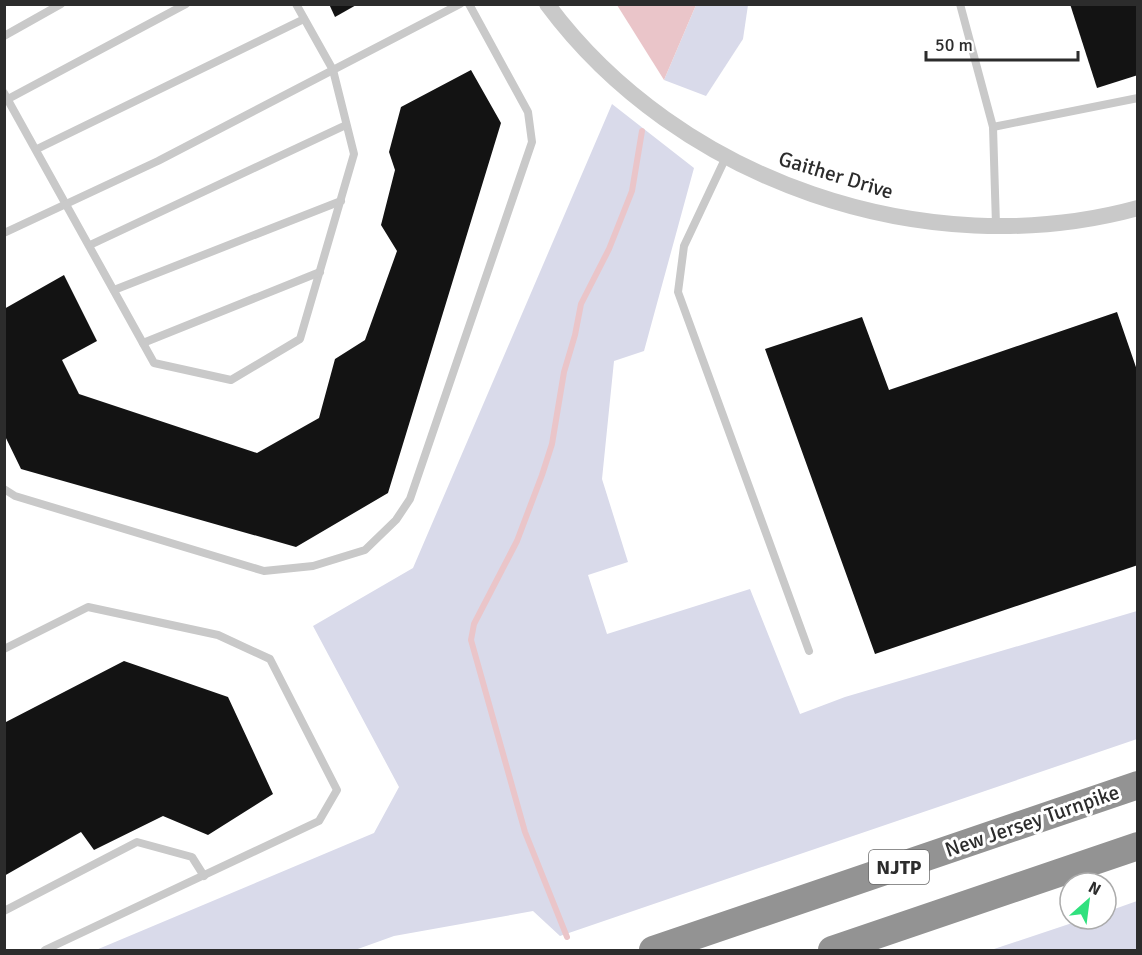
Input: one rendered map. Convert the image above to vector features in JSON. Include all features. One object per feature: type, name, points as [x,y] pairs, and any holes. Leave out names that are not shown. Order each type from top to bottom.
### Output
[{"type":"highway","name":"New Jersey Turnpike","points":[[653,951],[1137,785]]},
{"type":"highway","name":"NJTP","points":[[832,951],[1137,846]]},
{"type":"street","name":"Gaither Drive","points":[[547,4],[577,40],[630,90],[726,157],[772,180],[841,204],[922,220],[996,225],[1077,220],[1137,208]]},
{"type":"lane","points":[[4,36],[61,4]]},
{"type":"lane","points":[[186,4],[6,96],[68,203],[154,363],[231,380],[300,339],[354,154],[333,70],[296,4]]},
{"type":"lane","points":[[4,233],[158,161],[460,4]]},
{"type":"lane","points":[[4,489],[15,496],[264,571],[314,566],[365,550],[396,520],[410,499],[532,142],[528,112],[469,4]]},
{"type":"lane","points":[[960,4],[993,127],[996,225]]},
{"type":"lane","points":[[37,149],[304,19]]},
{"type":"lane","points":[[993,127],[1137,98]]},
{"type":"lane","points":[[90,245],[346,125]]},
{"type":"lane","points":[[726,157],[684,246],[678,292],[809,651]]},
{"type":"lane","points":[[114,290],[340,201]]},
{"type":"lane","points":[[143,343],[320,272]]},
{"type":"lane","points":[[4,649],[88,607],[218,635],[270,659],[337,790],[318,821],[45,951]]},
{"type":"lane","points":[[4,911],[137,842],[192,856],[204,876]]},
{"type":"shaded area","points":[[617,5],[696,5],[664,80]]},
{"type":"shaded area","points":[[696,5],[748,5],[743,39],[706,96],[664,80]]},
{"type":"shaded area","points":[[612,104],[694,168],[644,351],[614,361],[602,479],[628,562],[588,575],[607,634],[750,589],[800,714],[845,697],[1137,611],[1137,739],[560,936],[533,911],[394,936],[355,950],[96,950],[374,833],[399,787],[313,626],[413,568]]},
{"type":"shaded area","points":[[1137,901],[1137,950],[991,950],[1058,928],[1058,931],[1118,931],[1118,908]]},
{"type":"building","points":[[329,4],[358,4],[335,17]]},
{"type":"building","points":[[1070,4],[1138,4],[1138,75],[1097,88]]},
{"type":"building","points":[[471,70],[501,123],[388,493],[296,547],[21,469],[4,434],[4,309],[64,275],[97,341],[62,360],[79,394],[257,453],[319,418],[335,359],[365,340],[397,251],[381,225],[395,170],[389,152],[401,107]]},
{"type":"building","points":[[1117,312],[1138,373],[1138,565],[875,654],[765,349],[862,317],[889,390]]},
{"type":"building","points":[[124,661],[228,697],[273,794],[208,835],[163,816],[94,850],[81,832],[4,876],[4,723]]},
{"type":"waterway","points":[[567,937],[525,832],[471,640],[474,624],[517,541],[542,475],[552,444],[564,372],[581,304],[609,249],[632,191],[642,131]]}]
